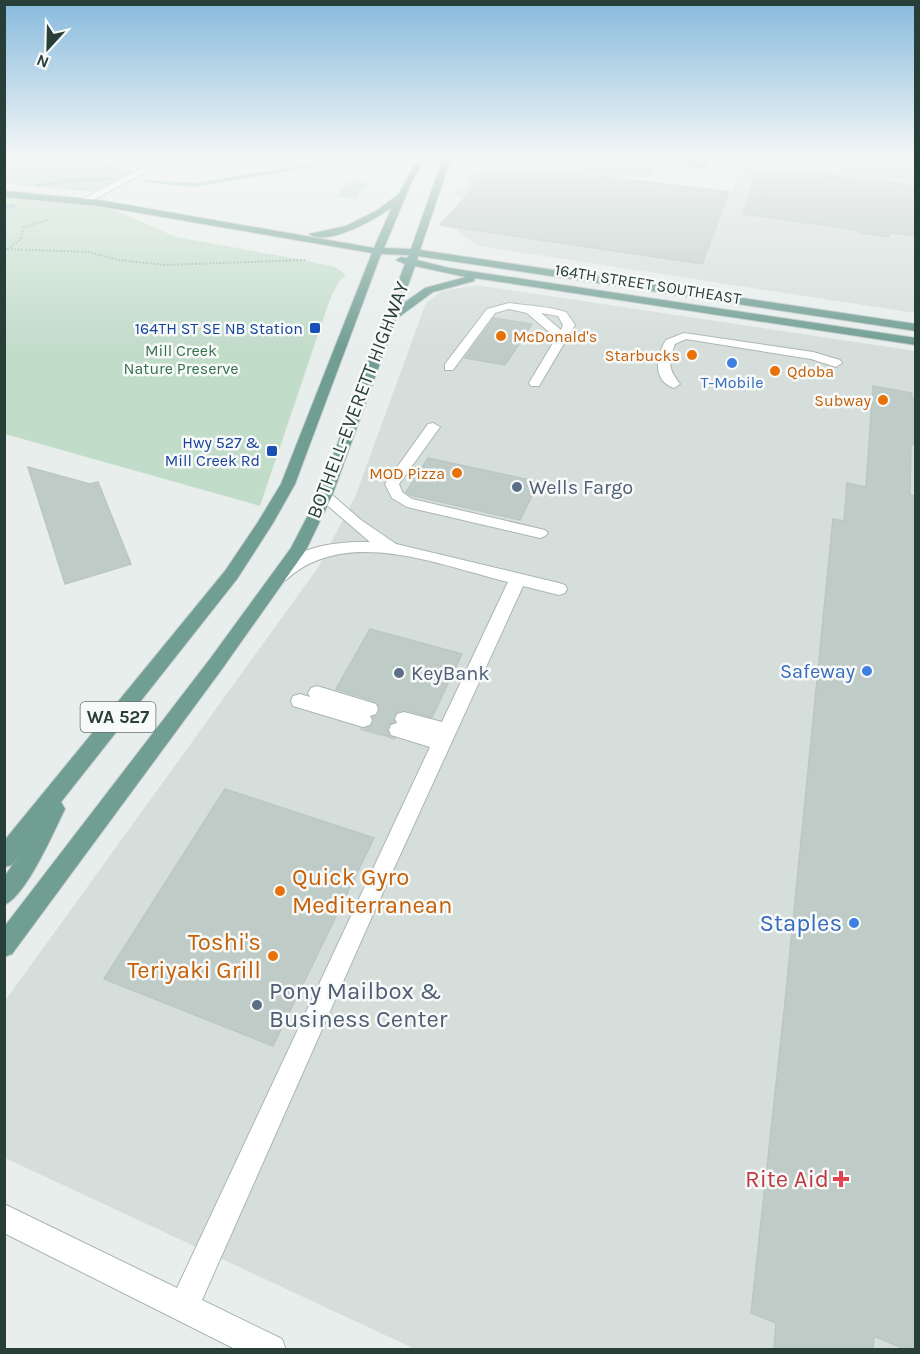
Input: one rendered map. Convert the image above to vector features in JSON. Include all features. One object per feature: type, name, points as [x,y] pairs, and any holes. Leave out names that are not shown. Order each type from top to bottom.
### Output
[{"type":"main road","points":[[199,221],[377,251]]},
{"type":"main road","points":[[249,230],[310,234],[351,229],[365,221]]},
{"type":"main road","name":"BOTHELL-EVERETT HIGHWAY","points":[[4,858],[71,778],[231,575],[282,494],[390,221]]},
{"type":"main road","name":"BOTHELL-EVERETT HIGHWAY","points":[[4,946],[297,550],[325,496],[426,221]]},
{"type":"main road","name":"164TH STREET SOUTHEAST","points":[[377,251],[415,252],[915,328]]},
{"type":"main road","name":"164TH STREET SOUTHEAST","points":[[377,251],[411,264],[915,342]]},
{"type":"main road","points":[[390,318],[422,294],[440,285],[470,279],[516,281]]},
{"type":"main road","points":[[4,895],[23,870],[71,778]]},
{"type":"street","points":[[449,367],[491,311],[509,306],[531,310],[544,309],[562,314],[569,325],[535,383]]},
{"type":"street","points":[[531,310],[562,337]]},
{"type":"street","points":[[674,384],[663,373],[661,364],[670,342],[684,336],[813,356],[836,363]]},
{"type":"street","points":[[433,427],[392,484],[393,492],[398,498],[540,533]]},
{"type":"street","points":[[325,496],[350,519],[391,548]]},
{"type":"street","points":[[278,578],[286,569],[320,550],[361,546],[391,548],[558,589]]},
{"type":"street","points":[[184,1307],[518,579]]},
{"type":"street","points":[[303,696],[366,714]]},
{"type":"street","points":[[401,724],[444,737]]},
{"type":"street","points":[[4,1218],[270,1350]]},
{"type":"path","points":[[6,249],[20,240],[24,227],[47,221]]},
{"type":"path","points":[[6,249],[88,252],[119,260],[164,265],[314,260]]},
{"type":"shaded area","points":[[459,221],[915,221],[915,313],[479,246],[457,232]]},
{"type":"shaded area","points":[[476,285],[915,351],[915,1349],[415,1349],[5,1158],[5,1001],[317,569],[355,497],[426,303],[442,291]]},
{"type":"green space","name":"Mill Creek Nature Preserve","points":[[4,221],[140,221],[176,237],[335,267],[346,275],[339,281],[330,299],[260,506],[5,434]]},
{"type":"building","points":[[443,221],[718,221],[702,264],[440,225]]},
{"type":"building","points":[[795,221],[915,221],[915,236],[890,233],[889,237],[859,233],[859,230]]},
{"type":"building","name":"McDonald's","points":[[494,318],[532,324],[505,365],[465,358]]},
{"type":"building","points":[[873,386],[912,393],[911,397],[915,398],[915,445],[911,444],[910,495],[915,496],[915,1350],[907,1350],[874,1336],[873,1350],[774,1350],[776,1323],[751,1313],[785,1002],[833,519],[844,521],[847,483],[866,487]]},
{"type":"building","points":[[428,458],[539,482],[520,520],[410,495],[406,492]]},
{"type":"building","points":[[28,467],[90,484],[98,482],[131,564],[65,584]]},
{"type":"building","name":"KeyBank","points":[[370,629],[462,654],[432,717],[405,710],[396,712],[394,722],[389,724],[387,729],[390,737],[363,729],[372,726],[373,717],[378,715],[380,708],[377,702],[336,689]]},
{"type":"building","points":[[225,789],[374,838],[273,1046],[104,979]]},
{"type":"tunnel","points":[[369,709],[404,719]]},
{"type":"tunnel","points":[[363,720],[398,730]]},
{"type":"place","name":"164TH ST SE NB Station","points":[[315,328]]},
{"type":"place","name":"McDonald's","points":[[501,336]]},
{"type":"place","name":"Starbucks","points":[[692,355]]},
{"type":"place","name":"T-Mobile","points":[[732,363]]},
{"type":"place","name":"Qdoba","points":[[775,371]]},
{"type":"place","name":"Subway","points":[[883,400]]},
{"type":"place","name":"Hwy 527 & Mill Creek Rd","points":[[272,451]]},
{"type":"place","name":"MOD Pizza","points":[[457,473]]},
{"type":"place","name":"Wells Fargo","points":[[517,487]]},
{"type":"place","name":"Safeway","points":[[867,671]]},
{"type":"place","name":"KeyBank","points":[[399,673]]},
{"type":"place","name":"Quick Gyro Mediterranean","points":[[280,891]]},
{"type":"place","name":"Staples","points":[[854,923]]},
{"type":"place","name":"Toshi's Teriyaki Grill","points":[[273,956]]},
{"type":"place","name":"Pony Mailbox & Business Center","points":[[257,1005]]},
{"type":"place","name":"Rite Aid","points":[[841,1179]]}]
